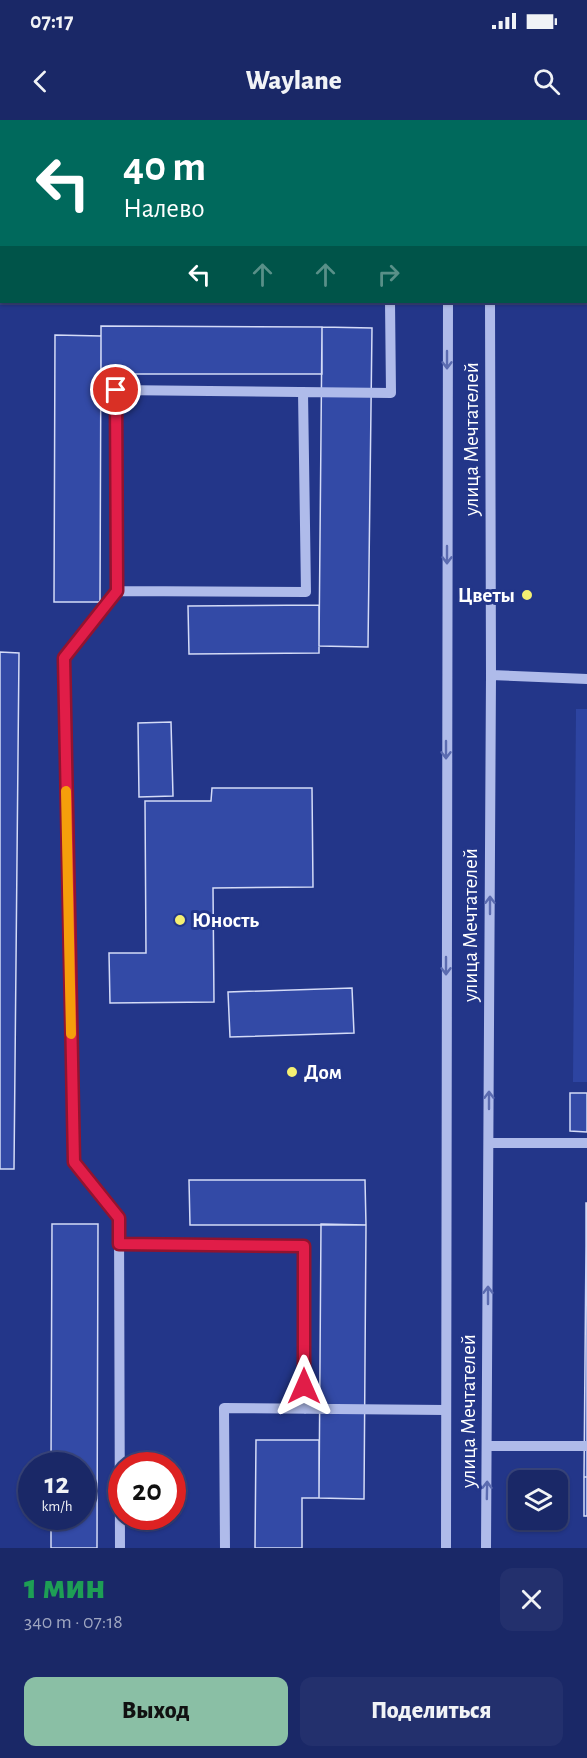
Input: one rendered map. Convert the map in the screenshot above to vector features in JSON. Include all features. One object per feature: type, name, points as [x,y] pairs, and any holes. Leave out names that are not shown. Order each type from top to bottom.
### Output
[{"type":"street","points":[[120,1548],[119,1218],[74,1162],[64,658],[117,591],[116,390],[391,393],[390,303]]},
{"type":"street","name":"улица Мечтателей","points":[[446,1548],[448,303]]},
{"type":"street","name":"улица Мечтателей","points":[[486,1548],[491,675],[490,303]]},
{"type":"street","points":[[117,591],[306,592],[303,392]]},
{"type":"street","points":[[491,675],[587,679]]},
{"type":"street","points":[[489,1143],[587,1143]]},
{"type":"street","points":[[119,1244],[304,1246],[304,1409]]},
{"type":"street","points":[[225,1548],[224,1408],[445,1410]]},
{"type":"street","points":[[487,1446],[587,1446]]},
{"type":"shaded area","points":[[576,709],[587,709],[587,1082],[573,1082]]},
{"type":"building","points":[[101,326],[322,327],[322,374],[101,374]]},
{"type":"building","points":[[322,327],[372,328],[368,647],[319,646]]},
{"type":"building","points":[[55,335],[101,336],[100,602],[54,602]]},
{"type":"building","points":[[319,605],[319,653],[189,654],[188,606]]},
{"type":"building","points":[[0,652],[19,653],[14,1169],[0,1169]]},
{"type":"building","points":[[171,722],[173,796],[139,797],[138,723]]},
{"type":"building","name":"Юность","points":[[212,788],[312,788],[313,887],[213,888],[214,1002],[110,1003],[109,953],[146,953],[145,801],[211,801]]},
{"type":"building","points":[[352,988],[354,1033],[230,1037],[228,992]]},
{"type":"building","points":[[570,1093],[587,1093],[587,1132],[570,1131]]},
{"type":"building","points":[[189,1180],[365,1180],[366,1225],[190,1225]]},
{"type":"building","points":[[587,1203],[587,1246],[586,1246]]},
{"type":"building","points":[[52,1224],[98,1224],[97,1548],[51,1548],[51,1530],[96,1530],[96,1452],[51,1452]]},
{"type":"building","points":[[321,1224],[366,1225],[364,1499],[319,1498]]},
{"type":"building","points":[[586,1246],[587,1477],[584,1477]]},
{"type":"building","points":[[256,1440],[319,1440],[319,1498],[302,1498],[302,1548],[255,1548]]},
{"type":"building","points":[[584,1477],[587,1477],[587,1516],[584,1516]]},
{"type":"slow traffic","points":[[66,791],[71,1034]]},
{"type":"place","name":"Цветы","points":[[527,595]]},
{"type":"place","name":"Юность","points":[[180,920]]},
{"type":"place","name":"Дом","points":[[292,1072]]},
{"type":"route","points":[[116,390],[117,591],[64,658],[74,1162],[119,1218],[119,1244],[304,1246],[304,1386]]}]
